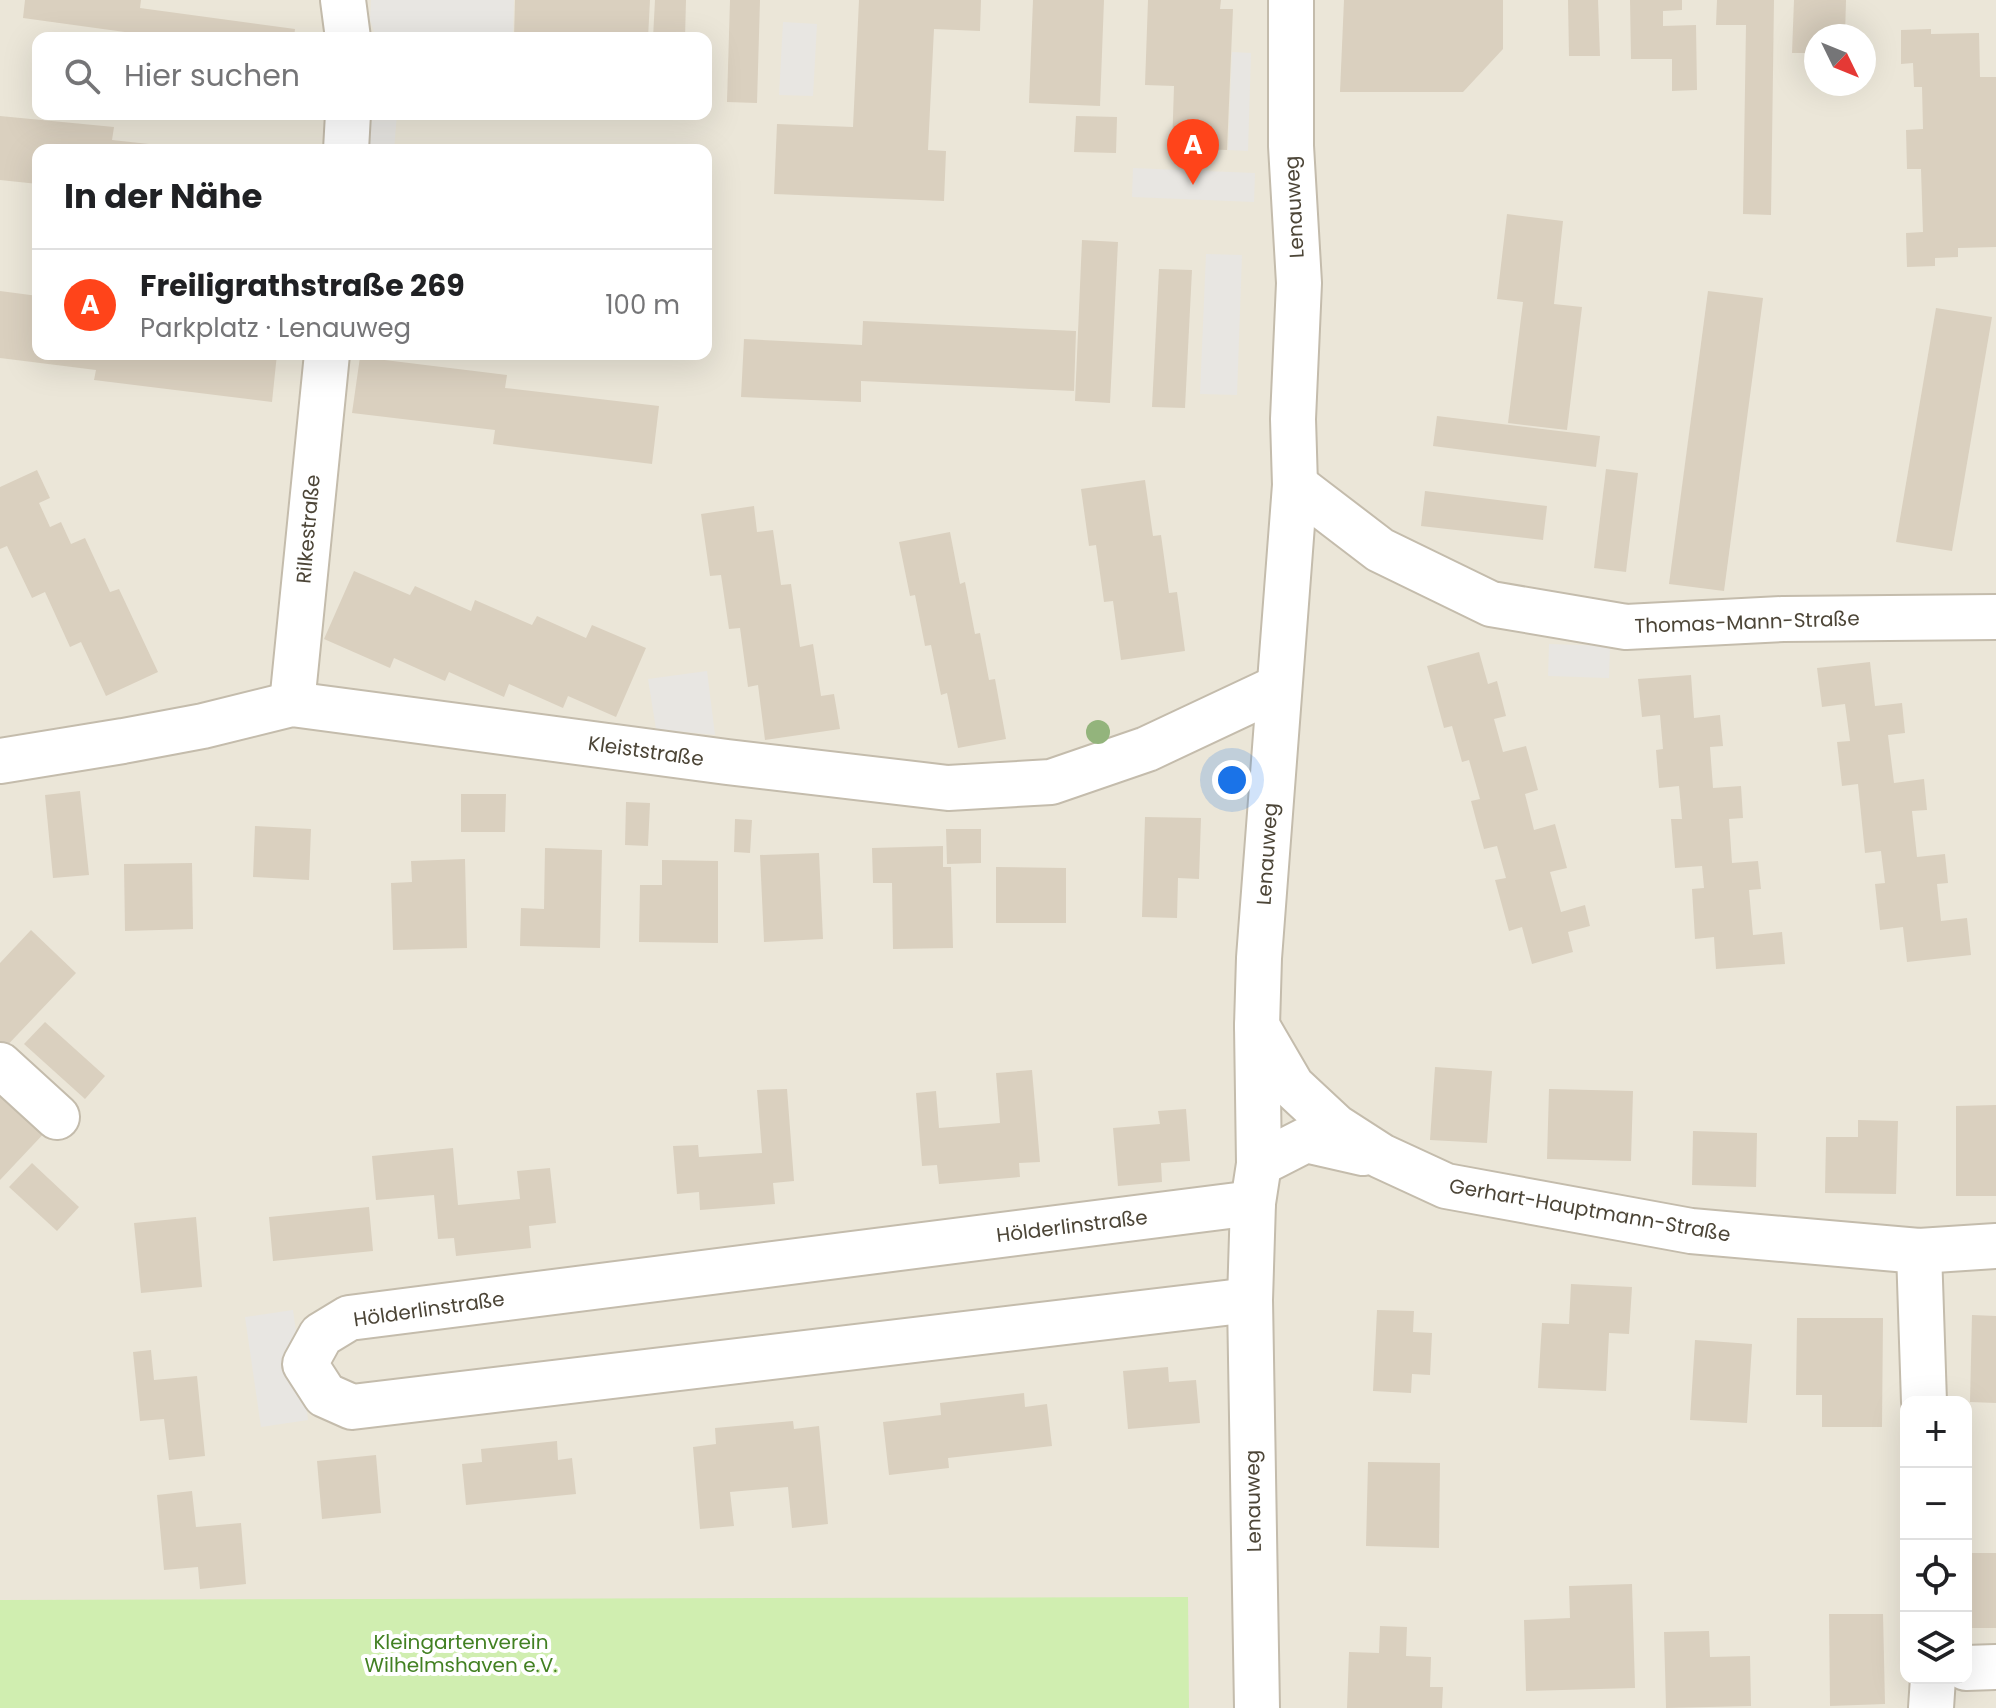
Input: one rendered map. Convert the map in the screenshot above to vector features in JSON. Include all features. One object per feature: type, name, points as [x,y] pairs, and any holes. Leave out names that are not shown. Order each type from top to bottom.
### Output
[{"type":"street","points":[[343,0],[347,32]]},
{"type":"street","name":"Lenauweg","points":[[1257,1708],[1250,1300],[1256,1184],[1259,958],[1295,485],[1293,419],[1299,283],[1291,146],[1291,0]]},
{"type":"street","points":[[346,144],[348,120]]},
{"type":"street","name":"Rilkestraße","points":[[292,704],[326,360]]},
{"type":"street","name":"Thomas-Mann-Straße","points":[[1295,485],[1380,550],[1491,604],[1626,627],[1783,619],[1996,617]]},
{"type":"street","name":"Kleiststraße","points":[[0,761],[203,726],[292,704],[948,788],[1051,782],[1147,749],[1279,687]]},
{"type":"street","name":"Gerhart-Hauptmann-Straße","points":[[1257,1026],[1292,1086],[1336,1127],[1381,1156],[1446,1186],[1691,1231],[1919,1251],[1996,1246]]},
{"type":"street","points":[[0,1065],[57,1117]]},
{"type":"street","name":"Gerhart-Hauptmann-Straße","points":[[1256,1184],[1306,1140],[1381,1156]]},
{"type":"street","name":"Hölderlinstraße","points":[[1250,1300],[352,1407],[325,1395],[305,1364],[321,1335],[349,1318],[1256,1184]]},
{"type":"street","points":[[1919,1251],[1924,1396]]},
{"type":"street","points":[[1972,1668],[1996,1667]]},
{"type":"street","points":[[1931,1708],[1933,1684]]},
{"type":"shaded area","points":[[0,0],[1996,0],[1996,1708],[0,1708]]},
{"type":"shaded area","points":[[371,0],[514,0],[513,32],[374,32],[370,20]]},
{"type":"shaded area","points":[[783,22],[817,24],[813,96],[779,95]]},
{"type":"shaded area","points":[[1232,52],[1251,53],[1248,151],[1228,150]]},
{"type":"shaded area","points":[[368,120],[396,120],[394,144],[366,144]]},
{"type":"shaded area","points":[[1133,168],[1255,173],[1254,202],[1132,197]]},
{"type":"shaded area","points":[[1206,254],[1242,255],[1237,395],[1200,394]]},
{"type":"shaded area","points":[[1549,644],[1610,646],[1609,678],[1548,676]]},
{"type":"shaded area","points":[[707,671],[715,735],[656,729],[648,679]]},
{"type":"shaded area","points":[[293,1310],[308,1420],[261,1427],[245,1317]]},
{"type":"green space","name":"Kleingartenverein Wilhelmshaven e.V.","points":[[1188,1597],[1189,1708],[0,1708],[0,1600]]},
{"type":"building","points":[[25,0],[141,0],[140,8],[295,29],[295,32],[125,32],[23,18]]},
{"type":"building","points":[[515,0],[650,0],[648,32],[514,32]]},
{"type":"building","points":[[655,0],[686,0],[685,32],[653,32]]},
{"type":"building","points":[[730,0],[760,0],[757,103],[727,102]]},
{"type":"building","points":[[859,0],[981,0],[980,31],[934,29],[928,150],[946,151],[944,201],[774,194],[777,124],[853,127]]},
{"type":"building","points":[[1033,0],[1104,0],[1100,106],[1029,103]]},
{"type":"building","points":[[1148,0],[1221,0],[1220,9],[1233,9],[1227,150],[1172,148],[1174,86],[1145,85]]},
{"type":"building","points":[[1344,0],[1503,0],[1503,49],[1463,92],[1340,92]]},
{"type":"building","points":[[1568,0],[1598,0],[1600,56],[1569,56]]},
{"type":"building","points":[[1630,0],[1682,0],[1682,10],[1663,11],[1663,26],[1696,25],[1697,90],[1672,91],[1672,59],[1631,59]]},
{"type":"building","points":[[1717,0],[1774,0],[1771,215],[1743,214],[1746,25],[1716,25]]},
{"type":"building","points":[[1794,0],[1846,0],[1845,24],[1804,24],[1804,53],[1792,53]]},
{"type":"building","points":[[1931,29],[1931,34],[1979,33],[1980,77],[1996,77],[1996,247],[1958,248],[1958,257],[1935,258],[1935,266],[1907,267],[1906,233],[1923,232],[1921,169],[1907,169],[1906,130],[1923,129],[1922,87],[1914,87],[1913,63],[1901,64],[1901,30]]},
{"type":"building","points":[[0,116],[114,127],[112,140],[149,144],[32,144],[32,183],[0,180]]},
{"type":"building","points":[[1076,116],[1117,117],[1116,153],[1074,152]]},
{"type":"building","points":[[1507,214],[1563,221],[1554,304],[1582,307],[1567,430],[1508,423],[1523,302],[1497,299]]},
{"type":"building","points":[[1082,240],[1118,242],[1110,403],[1075,401]]},
{"type":"building","points":[[1159,269],[1192,270],[1185,408],[1152,407]]},
{"type":"building","points":[[0,291],[32,295],[32,360],[276,360],[272,402],[94,380],[96,370],[0,358]]},
{"type":"building","points":[[1708,291],[1763,298],[1724,591],[1669,584]]},
{"type":"building","points":[[1936,308],[1992,317],[1952,551],[1896,542]]},
{"type":"building","points":[[863,321],[1076,331],[1074,391],[861,381],[861,402],[741,397],[744,339],[862,345]]},
{"type":"building","points":[[360,360],[384,360],[507,375],[505,388],[659,406],[652,464],[493,444],[495,430],[352,413]]},
{"type":"building","points":[[1437,416],[1600,436],[1596,467],[1433,446]]},
{"type":"building","points":[[1606,469],[1638,473],[1626,572],[1594,568]]},
{"type":"building","points":[[37,470],[50,498],[39,503],[50,527],[61,522],[71,544],[85,538],[110,592],[119,589],[158,672],[106,696],[81,642],[70,647],[45,592],[32,598],[7,546],[0,549],[0,487]]},
{"type":"building","points":[[1145,480],[1153,536],[1161,535],[1169,593],[1177,592],[1185,651],[1121,660],[1113,601],[1104,602],[1096,545],[1089,546],[1081,489]]},
{"type":"building","points":[[1425,491],[1547,506],[1543,540],[1421,526]]},
{"type":"building","points":[[754,506],[757,532],[773,530],[781,585],[791,584],[800,647],[813,644],[821,696],[834,694],[840,729],[765,740],[758,685],[748,687],[740,628],[729,629],[721,575],[710,576],[701,514]]},
{"type":"building","points":[[950,532],[960,584],[965,582],[975,634],[980,633],[989,680],[995,679],[1006,739],[958,748],[947,693],[941,695],[931,645],[925,646],[915,595],[910,596],[899,542]]},
{"type":"building","points":[[354,571],[410,595],[415,586],[471,611],[475,600],[532,625],[537,616],[586,638],[592,625],[646,648],[616,717],[568,696],[563,708],[509,684],[504,697],[449,672],[445,681],[394,658],[390,668],[324,639]]},
{"type":"building","points":[[1479,652],[1488,684],[1497,681],[1506,716],[1494,719],[1503,752],[1526,746],[1538,790],[1525,794],[1534,830],[1555,824],[1567,868],[1550,872],[1561,912],[1585,905],[1590,926],[1568,932],[1573,952],[1532,964],[1522,927],[1509,931],[1495,880],[1506,878],[1497,846],[1484,849],[1471,801],[1480,799],[1469,760],[1462,762],[1452,726],[1444,728],[1427,666]]},
{"type":"building","points":[[1870,662],[1875,706],[1902,703],[1905,733],[1888,735],[1894,783],[1924,779],[1927,810],[1912,811],[1917,857],[1945,854],[1948,883],[1937,884],[1941,921],[1967,918],[1971,955],[1907,962],[1903,927],[1880,930],[1875,884],[1885,883],[1881,851],[1865,853],[1858,784],[1842,786],[1837,742],[1850,741],[1845,704],[1822,707],[1817,668]]},
{"type":"building","points":[[1691,675],[1694,718],[1720,715],[1723,746],[1710,747],[1713,788],[1741,786],[1743,818],[1729,819],[1732,863],[1758,861],[1761,889],[1749,890],[1753,935],[1782,932],[1785,964],[1716,969],[1714,937],[1695,939],[1692,889],[1704,888],[1702,866],[1675,868],[1671,819],[1682,819],[1679,786],[1659,788],[1656,750],[1663,749],[1660,715],[1642,717],[1638,679]]},
{"type":"building","points":[[80,791],[89,875],[53,878],[45,795]]},
{"type":"building","points":[[461,794],[506,794],[505,832],[461,832]]},
{"type":"building","points":[[626,802],[650,803],[648,846],[625,845]]},
{"type":"building","points":[[1145,817],[1201,818],[1199,879],[1178,878],[1177,918],[1142,917]]},
{"type":"building","points":[[735,819],[752,820],[750,853],[734,852]]},
{"type":"building","points":[[255,826],[311,829],[309,880],[253,877]]},
{"type":"building","points":[[946,829],[981,829],[981,863],[947,864]]},
{"type":"building","points":[[943,846],[943,867],[951,867],[953,948],[893,949],[892,883],[873,883],[872,848]]},
{"type":"building","points":[[545,848],[602,850],[600,948],[520,946],[521,908],[544,909]]},
{"type":"building","points":[[819,853],[823,939],[764,942],[760,855]]},
{"type":"building","points":[[465,859],[467,948],[393,950],[391,883],[412,882],[411,861]]},
{"type":"building","points":[[662,860],[718,861],[718,943],[639,942],[640,885],[662,885]]},
{"type":"building","points":[[192,863],[193,929],[125,931],[124,864]]},
{"type":"building","points":[[996,867],[1066,868],[1066,923],[996,923]]},
{"type":"building","points":[[31,930],[76,973],[0,1053],[0,963]]},
{"type":"building","points":[[45,1022],[105,1076],[85,1099],[24,1044]]},
{"type":"building","points":[[1435,1067],[1492,1071],[1487,1143],[1430,1140]]},
{"type":"building","points":[[1032,1070],[1040,1162],[1019,1163],[1020,1177],[939,1184],[937,1165],[922,1166],[916,1093],[936,1091],[939,1128],[1000,1123],[996,1073]]},
{"type":"building","points":[[0,1089],[49,1128],[0,1180]]},
{"type":"building","points":[[787,1089],[794,1181],[773,1183],[775,1204],[700,1210],[699,1192],[677,1194],[673,1146],[698,1145],[699,1157],[762,1153],[757,1090]]},
{"type":"building","points":[[1549,1089],[1633,1091],[1631,1161],[1547,1159]]},
{"type":"building","points":[[1996,1105],[1996,1196],[1956,1196],[1956,1106]]},
{"type":"building","points":[[1186,1109],[1190,1161],[1161,1163],[1162,1182],[1118,1186],[1113,1128],[1160,1124],[1158,1111]]},
{"type":"building","points":[[1858,1120],[1898,1121],[1896,1194],[1825,1193],[1826,1137],[1858,1137]]},
{"type":"building","points":[[1693,1131],[1757,1133],[1756,1187],[1692,1185]]},
{"type":"building","points":[[453,1148],[458,1205],[520,1199],[517,1171],[550,1168],[556,1223],[529,1226],[531,1248],[456,1256],[454,1238],[438,1239],[434,1195],[376,1200],[372,1156]]},
{"type":"building","points":[[32,1163],[79,1207],[57,1231],[9,1187]]},
{"type":"building","points":[[369,1207],[373,1251],[273,1261],[269,1217]]},
{"type":"building","points":[[196,1217],[202,1287],[141,1293],[134,1223]]},
{"type":"building","points":[[1571,1284],[1632,1287],[1629,1334],[1609,1333],[1606,1391],[1538,1388],[1542,1323],[1569,1324]]},
{"type":"building","points":[[1377,1310],[1414,1311],[1413,1332],[1432,1333],[1430,1375],[1412,1374],[1411,1393],[1373,1391]]},
{"type":"building","points":[[1972,1315],[1996,1316],[1996,1403],[1972,1402]]},
{"type":"building","points":[[1797,1318],[1883,1318],[1882,1427],[1822,1427],[1822,1395],[1796,1395]]},
{"type":"building","points":[[1695,1340],[1752,1344],[1747,1423],[1690,1420]]},
{"type":"building","points":[[151,1350],[154,1380],[197,1376],[205,1456],[169,1460],[164,1419],[140,1421],[133,1352]]},
{"type":"building","points":[[1168,1367],[1169,1382],[1196,1380],[1200,1423],[1128,1429],[1123,1371]]},
{"type":"building","points":[[1024,1393],[1025,1407],[1047,1404],[1052,1446],[948,1458],[949,1468],[889,1475],[883,1422],[941,1415],[940,1403]]},
{"type":"building","points":[[793,1421],[794,1429],[819,1426],[828,1524],[792,1528],[788,1487],[730,1492],[734,1526],[700,1529],[693,1447],[716,1444],[715,1428]]},
{"type":"building","points":[[557,1441],[558,1460],[572,1458],[576,1494],[466,1505],[462,1464],[482,1462],[481,1449]]},
{"type":"building","points":[[376,1455],[381,1513],[322,1519],[317,1461]]},
{"type":"building","points":[[1368,1462],[1440,1463],[1439,1548],[1366,1546]]},
{"type":"building","points":[[192,1491],[196,1527],[241,1523],[246,1584],[200,1589],[198,1567],[164,1570],[157,1495]]},
{"type":"building","points":[[1972,1553],[1996,1553],[1996,1628],[1972,1628]]},
{"type":"building","points":[[1632,1584],[1635,1688],[1526,1691],[1524,1620],[1570,1618],[1569,1586]]},
{"type":"building","points":[[1829,1614],[1883,1614],[1885,1704],[1830,1706]]},
{"type":"building","points":[[1380,1626],[1407,1627],[1406,1656],[1431,1657],[1430,1687],[1443,1687],[1442,1708],[1347,1708],[1349,1652],[1379,1653]]},
{"type":"building","points":[[1709,1631],[1710,1657],[1750,1656],[1751,1706],[1666,1708],[1664,1632]]},
{"type":"place","name":"Freiligrathstraße 269","points":[[1193,185]]}]
